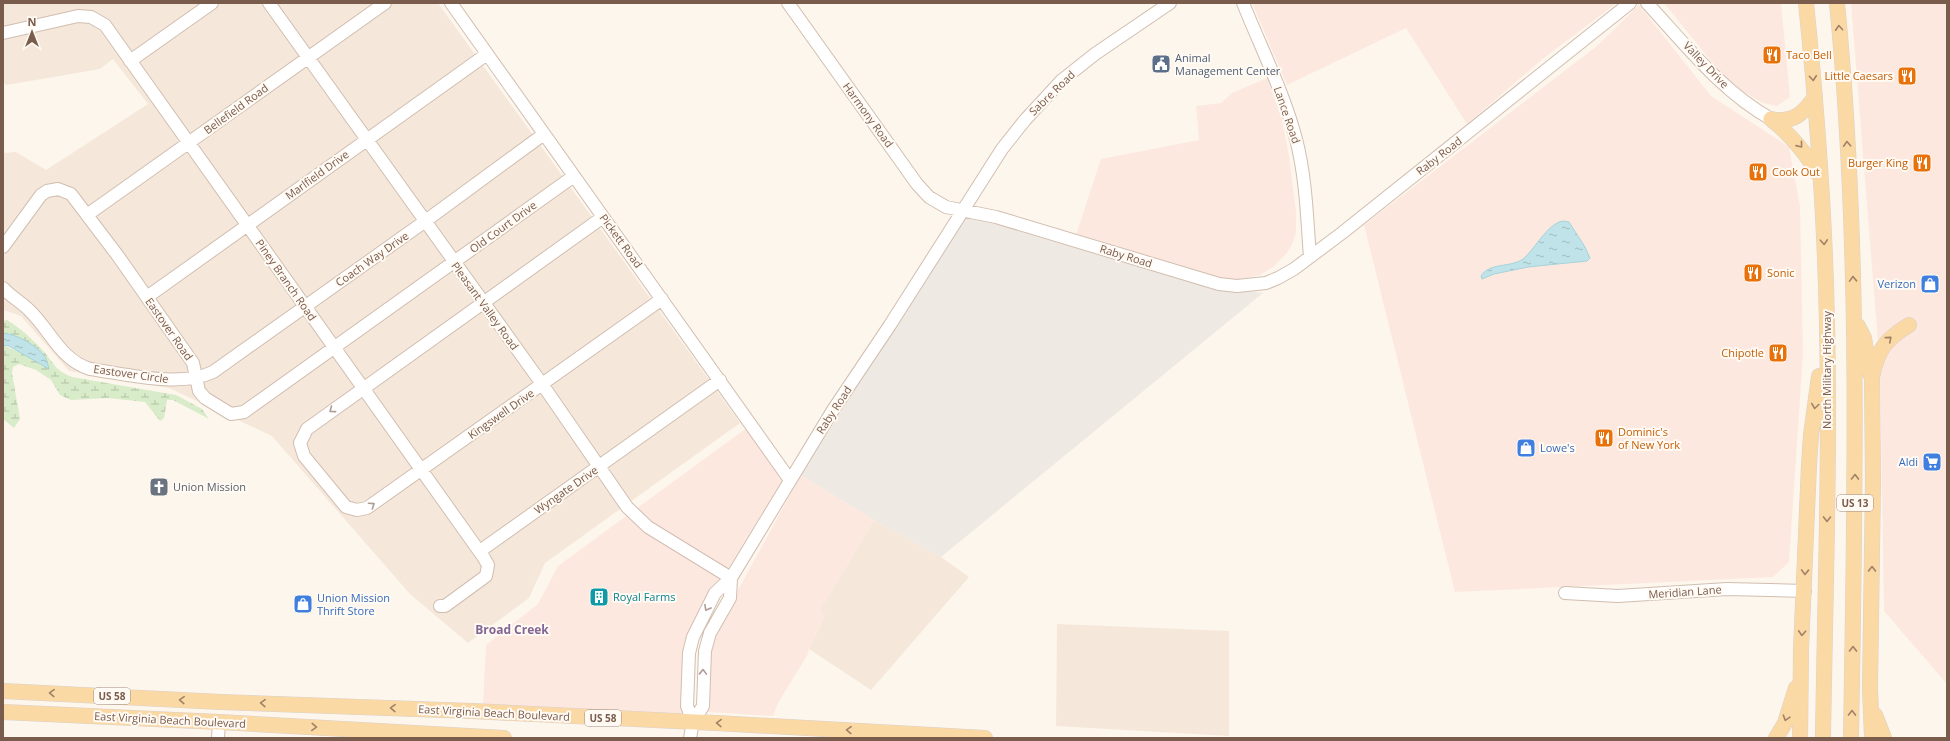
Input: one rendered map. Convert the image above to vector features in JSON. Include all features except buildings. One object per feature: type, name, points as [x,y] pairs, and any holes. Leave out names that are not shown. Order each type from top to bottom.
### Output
[{"type":"main road","name":"North Military Highway","points":[[1806,3],[1821,178],[1827,326],[1827,467],[1823,738]]},
{"type":"main road","name":"US 13","points":[[1837,3],[1846,120],[1856,400],[1851,738]]},
{"type":"main road","points":[[1771,119],[1788,120],[1796,118],[1802,114],[1815,97]]},
{"type":"main road","points":[[1771,119],[1797,141],[1821,178]]},
{"type":"main road","points":[[1854,318],[1864,338],[1872,387]]},
{"type":"main road","points":[[1872,738],[1870,688],[1873,482],[1872,387],[1875,364],[1885,342],[1909,325]]},
{"type":"main road","points":[[1800,738],[1801,670],[1811,436],[1827,326]]},
{"type":"main road","points":[[1776,738],[1785,723],[1801,670]]},
{"type":"main road","points":[[1870,688],[1875,716],[1884,738]]},
{"type":"main road","name":"East Virginia Beach Boulevard","points":[[3,691],[693,722],[986,738]]},
{"type":"main road","name":"East Virginia Beach Boulevard","points":[[3,712],[219,722],[504,738]]},
{"type":"street","points":[[130,61],[212,3]]},
{"type":"street","name":"Pleasant Valley Road","points":[[269,3],[424,222],[635,515],[648,526],[731,578]]},
{"type":"street","name":"Bellefield Road","points":[[87,215],[385,3]]},
{"type":"street","name":"Pickett Road","points":[[451,3],[790,480]]},
{"type":"street","name":"Harmony Road","points":[[788,3],[917,184],[937,203],[946,208],[962,210]]},
{"type":"street","name":"Sabre Road","points":[[962,210],[1002,149],[1050,92],[1095,54],[1170,3]]},
{"type":"street","name":"Lance Road","points":[[1243,3],[1289,116],[1296,141],[1302,169],[1310,257]]},
{"type":"street","name":"Raby Road","points":[[690,738],[693,722],[703,706],[704,651],[710,633],[730,598],[731,578],[833,410],[890,325],[962,210],[996,217],[1201,279],[1225,284],[1253,286],[1266,283],[1278,278],[1310,257],[1455,144],[1630,3]]},
{"type":"street","name":"Valley Drive","points":[[1647,3],[1723,84],[1740,99],[1771,119]]},
{"type":"street","name":"Piney Branch Road","points":[[3,33],[86,16],[99,20],[104,25],[480,551]]},
{"type":"street","name":"Marlfield Drive","points":[[147,297],[487,54]]},
{"type":"street","name":"Coach Way Drive","points":[[197,379],[213,372],[424,222],[544,134]]},
{"type":"street","name":"Old Court Drive","points":[[335,347],[574,176]]},
{"type":"street","name":"Eastover Road","points":[[3,247],[41,194],[52,189],[65,190],[71,194],[147,297],[193,363],[199,391],[205,398],[231,414],[244,412],[335,347]]},
{"type":"street","points":[[364,387],[603,217]]},
{"type":"street","name":"Eastover Circle","points":[[3,288],[30,310],[43,324],[64,354],[80,366],[90,369],[173,380],[197,379]]},
{"type":"street","name":"Kingswell Drive","points":[[364,387],[307,429],[300,443],[304,456],[339,498],[350,509],[362,510],[421,470],[662,299]]},
{"type":"street","name":"Wyngate Drive","points":[[480,551],[720,380]]},
{"type":"street","points":[[440,606],[445,606],[486,576],[488,565],[480,551]]},
{"type":"street","name":"Meridian Lane","points":[[1565,593],[1618,596],[1727,589],[1805,591]]},
{"type":"street","points":[[218,738],[219,722]]},
{"type":"shaded area","points":[[3,3],[438,3],[740,423],[545,563],[529,598],[468,643],[410,594],[272,436],[169,388],[69,371],[21,316],[3,310],[3,153],[16,152],[46,170],[148,104],[113,59],[100,69],[7,85],[3,83]]},
{"type":"shaded area","points":[[1252,3],[1617,3],[1545,57],[1467,124],[1406,28],[1287,85]]},
{"type":"shaded area","points":[[1664,3],[1781,3],[1790,97],[1777,106],[1763,103],[1729,83]]},
{"type":"shaded area","points":[[1851,3],[1947,3],[1947,684],[1884,611],[1880,368]]},
{"type":"shaded area","points":[[1639,5],[1711,96],[1789,147],[1800,206],[1803,354],[1789,562],[1773,577],[1455,592],[1364,225],[1597,46]]},
{"type":"shaded area","points":[[1267,78],[1282,120],[1289,156],[1296,212],[1296,233],[1292,244],[1286,254],[1273,267],[1260,275],[1241,279],[1225,279],[1076,235],[1101,159],[1199,140],[1196,106],[1221,103],[1232,93]]},
{"type":"shaded area","points":[[965,215],[1194,283],[1263,293],[941,557],[874,520],[801,475]]},
{"type":"shaded area","points":[[748,427],[783,480],[722,578],[686,647],[681,717],[483,704],[486,645],[538,604],[558,566]]},
{"type":"shaded area","points":[[801,475],[874,520],[819,611],[825,615],[808,654],[778,703],[773,716],[708,712],[706,662],[715,632]]},
{"type":"shaded area","points":[[874,520],[941,557],[969,577],[871,690],[809,649],[825,615],[819,611]]},
{"type":"shaded area","points":[[1057,624],[1229,631],[1229,736],[1056,726]]},
{"type":"green space","points":[[7,320],[32,339],[56,367],[72,377],[176,395],[202,409],[209,419],[173,400],[167,400],[164,418],[160,421],[145,402],[108,398],[71,400],[60,395],[51,380],[36,370],[19,364],[13,367],[12,373],[20,419],[14,428],[3,419],[3,345],[32,358],[43,366],[9,333],[3,333],[3,321]]},
{"type":"water","points":[[1563,221],[1569,222],[1585,247],[1590,258],[1587,261],[1528,267],[1494,274],[1482,279],[1481,276],[1490,269],[1518,262],[1523,259],[1552,226]]},
{"type":"water","points":[[3,333],[14,335],[32,344],[45,357],[49,369],[9,346],[3,345]]},
{"type":"place","name":"Taco Bell","points":[[1772,55]]},
{"type":"place","name":"Animal Management Center","points":[[1161,64]]},
{"type":"place","name":"Little Caesars","points":[[1907,76]]},
{"type":"place","name":"Burger King","points":[[1922,163]]},
{"type":"place","name":"Cook Out","points":[[1758,172]]},
{"type":"place","name":"Sonic","points":[[1753,273]]},
{"type":"place","name":"Verizon","points":[[1930,284]]},
{"type":"place","name":"Chipotle","points":[[1778,353]]},
{"type":"place","name":"Dominic's of New York","points":[[1604,438]]},
{"type":"place","name":"Lowe's","points":[[1526,448]]},
{"type":"place","name":"Aldi","points":[[1932,462]]},
{"type":"place","name":"Union Mission","points":[[159,487]]},
{"type":"place","name":"Royal Farms","points":[[599,597]]},
{"type":"place","name":"Union Mission Thrift Store","points":[[303,604]]},
{"type":"district","name":"Broad Creek","points":[[512,630]]}]
